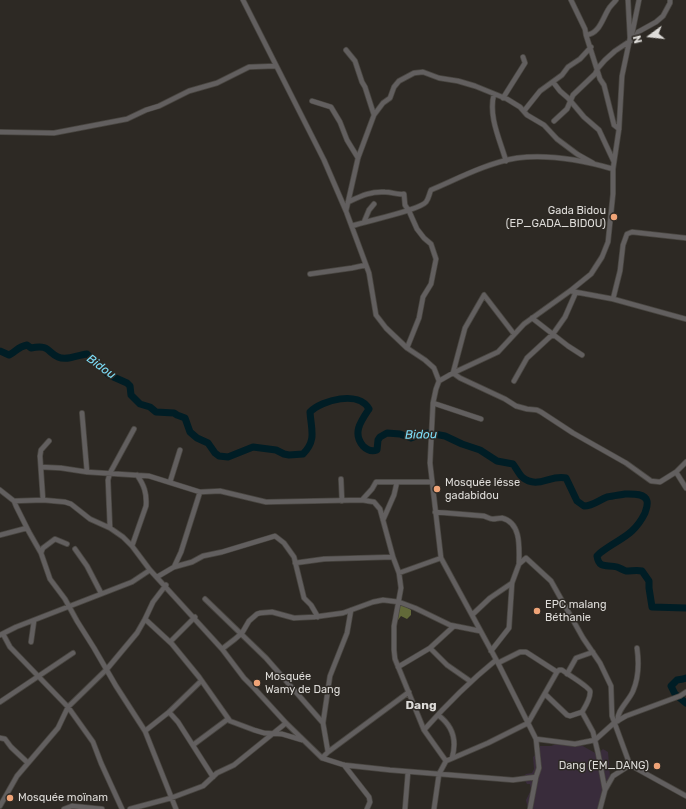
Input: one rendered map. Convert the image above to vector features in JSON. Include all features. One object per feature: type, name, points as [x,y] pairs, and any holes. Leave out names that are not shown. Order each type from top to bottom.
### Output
[{"type":"street","points":[[243,0],[275,66],[324,160],[346,211],[371,280],[376,315],[386,328],[407,348],[434,368],[439,381]]},
{"type":"street","points":[[571,0],[585,29],[604,86],[614,125],[619,129]]},
{"type":"street","points":[[586,35],[592,35],[599,27],[608,10],[616,0]]},
{"type":"street","points":[[628,0],[630,41]]},
{"type":"street","points":[[530,809],[539,764],[536,739],[492,651],[441,558],[430,463],[433,403],[439,381],[498,352],[524,324],[591,274],[599,263],[606,249],[612,209],[613,169],[619,129],[622,80],[639,0]]},
{"type":"street","points":[[554,121],[567,109],[573,95],[615,51],[634,40],[638,32],[656,22],[663,16],[670,3],[670,0]]},
{"type":"street","points":[[524,111],[540,91],[562,76],[568,67],[580,59],[591,47]]},
{"type":"street","points":[[346,50],[355,62],[369,96],[374,115]]},
{"type":"street","points":[[503,98],[525,63],[523,57]]},
{"type":"street","points":[[0,132],[54,133],[127,119],[190,91],[217,82],[249,67],[275,66]]},
{"type":"street","points":[[346,211],[358,158],[374,115],[383,103],[390,98],[399,81],[414,73],[423,72],[439,78],[465,83],[503,98],[520,107],[527,115],[544,125],[557,139],[576,154],[596,164]]},
{"type":"street","points":[[553,82],[584,117],[599,130],[614,162]]},
{"type":"street","points":[[494,94],[492,102],[493,114],[506,161]]},
{"type":"street","points":[[312,100],[331,107],[358,158]]},
{"type":"street","points":[[352,226],[410,211],[424,204],[427,201],[431,190],[470,172],[506,161],[529,157],[552,157],[596,164],[613,169]]},
{"type":"street","points":[[348,202],[370,193],[387,192],[396,195],[403,194],[405,205],[410,211],[418,232],[431,244],[436,259],[431,284],[423,297],[419,318],[407,348]]},
{"type":"street","points":[[364,222],[369,210],[374,204]]},
{"type":"street","points":[[612,299],[620,271],[623,245],[627,234],[632,232],[686,238]]},
{"type":"street","points":[[310,274],[366,265]]},
{"type":"street","points":[[570,291],[612,299],[686,319]]},
{"type":"street","points":[[514,381],[527,359],[553,334],[565,317],[576,292]]},
{"type":"street","points":[[453,373],[465,328],[484,295],[514,334]]},
{"type":"street","points":[[532,318],[582,355]]},
{"type":"street","points":[[453,373],[516,406],[541,412],[573,433],[626,463],[651,481],[660,482],[676,472],[686,462]]},
{"type":"street","points":[[433,403],[481,419]]},
{"type":"street","points":[[82,413],[87,472]]},
{"type":"street","points":[[110,528],[108,480],[110,473],[134,430]]},
{"type":"street","points":[[43,500],[41,450],[49,441]]},
{"type":"street","points":[[170,482],[180,450]]},
{"type":"street","points":[[41,467],[149,476],[200,492],[220,490],[266,502],[362,500],[376,503],[380,509],[385,531],[399,574],[401,588],[393,638],[398,667],[424,730],[446,761]]},
{"type":"street","points":[[676,472],[686,488]]},
{"type":"street","points":[[132,546],[147,500],[144,485],[137,475]]},
{"type":"street","points":[[341,479],[342,501]]},
{"type":"street","points":[[362,500],[376,482],[432,482]]},
{"type":"street","points":[[383,520],[394,495],[397,482]]},
{"type":"street","points":[[0,491],[14,501],[41,552],[50,579],[70,606],[77,621],[145,731],[176,809]]},
{"type":"street","points":[[174,567],[181,552],[200,492]]},
{"type":"street","points":[[14,501],[51,500],[71,504],[90,519],[110,528],[132,546],[150,570],[195,617],[244,678],[286,723],[322,758],[344,765],[408,772],[513,780],[536,777]]},
{"type":"street","points":[[435,512],[484,516],[492,519],[501,518],[513,525],[517,531],[519,564],[512,583],[509,628],[492,651]]},
{"type":"street","points":[[0,535],[27,528]]},
{"type":"street","points":[[157,577],[174,567],[192,562],[207,555],[275,536],[279,538],[290,550],[294,557],[304,598],[311,605],[318,617]]},
{"type":"street","points":[[41,552],[43,548],[55,539],[67,544]]},
{"type":"street","points":[[75,549],[87,566],[101,593]]},
{"type":"street","points":[[295,563],[324,559],[393,557]]},
{"type":"street","points":[[399,574],[441,558]]},
{"type":"street","points":[[519,564],[526,558],[550,579],[579,631],[593,652],[611,686],[611,712],[616,722],[630,765],[686,796]]},
{"type":"street","points":[[122,809],[93,742],[68,707],[10,647],[2,635],[16,627],[132,582],[150,570]]},
{"type":"street","points":[[472,615],[490,598],[512,583]]},
{"type":"street","points":[[0,806],[2,799],[17,776],[58,728],[68,707],[107,669],[137,633],[146,619],[153,602],[166,585]]},
{"type":"street","points":[[205,599],[231,625],[242,633],[266,658],[323,723]]},
{"type":"street","points":[[222,649],[242,633],[249,621],[260,613],[272,612],[294,618],[318,617],[351,610],[383,600],[399,602],[454,626],[480,631]]},
{"type":"street","points":[[328,752],[323,723],[330,676],[347,633],[351,610]]},
{"type":"street","points":[[170,642],[195,617]]},
{"type":"street","points":[[146,619],[170,642],[201,681],[228,719],[242,727],[264,733],[289,736],[304,740]]},
{"type":"street","points":[[31,642],[34,621]]},
{"type":"street","points":[[398,667],[430,648],[454,626]]},
{"type":"street","points":[[430,648],[448,665],[470,681]]},
{"type":"street","points":[[616,722],[617,715],[629,699],[636,683],[639,663],[637,648]]},
{"type":"street","points":[[0,702],[73,652]]},
{"type":"street","points":[[424,730],[470,681],[497,661],[520,652],[526,652],[557,672]]},
{"type":"street","points":[[568,674],[576,658],[593,652]]},
{"type":"street","points":[[434,809],[439,774],[446,761],[528,722],[557,672],[562,670],[590,691],[582,712],[570,716],[567,716],[545,694]]},
{"type":"street","points":[[145,731],[169,712],[201,681]]},
{"type":"street","points":[[322,758],[409,692]]},
{"type":"street","points":[[536,739],[576,744],[595,740],[616,722],[626,716],[678,697],[686,692]]},
{"type":"street","points":[[169,712],[178,722],[212,777]]},
{"type":"street","points":[[582,712],[593,732],[605,790]]},
{"type":"street","points":[[438,715],[448,723],[454,736],[454,750],[452,758]]},
{"type":"street","points":[[193,745],[228,719]]},
{"type":"street","points":[[130,809],[171,798],[203,786],[217,773],[234,765],[286,723]]},
{"type":"street","points":[[0,738],[5,739],[10,748],[28,763]]},
{"type":"street","points":[[344,765],[369,797],[370,802],[367,809]]},
{"type":"street","points":[[600,809],[605,790],[613,776],[630,765]]},
{"type":"street","points":[[404,809],[408,772]]},
{"type":"street","points":[[64,809],[72,806],[102,809]]},
{"type":"shaded area","points":[[562,742],[581,745],[597,754],[603,749],[608,752],[610,776],[609,787],[600,809],[528,809],[526,800],[531,790],[530,784],[527,784],[523,777],[526,774],[532,773],[534,769],[533,757],[540,750],[540,746],[551,746]]},
{"type":"green space","points":[[399,605],[403,605],[411,610],[411,615],[407,619],[401,616],[398,620],[396,618],[399,614]]},
{"type":"waterway","name":"Bidou","points":[[0,351],[9,355],[19,348],[27,345],[31,348],[45,348],[61,358],[87,354],[109,375],[127,383],[130,386],[131,395],[140,404],[150,407],[156,412],[174,413],[185,418],[190,432],[197,438],[208,443],[219,456],[228,457],[253,447],[276,450],[289,455],[303,454],[312,439],[310,412],[331,401],[349,398],[364,403],[369,409],[359,427],[358,432],[358,436],[363,446],[369,450],[377,450],[378,440],[387,433],[400,434],[411,438],[429,433],[445,436],[480,450],[497,461],[513,464],[521,476],[528,481],[539,482],[560,477],[566,478],[577,501],[584,506],[609,497],[625,494],[641,495],[646,498],[647,504],[645,513],[640,521],[630,532],[600,553],[597,556],[598,560],[604,566],[614,566],[626,571],[642,571],[649,581],[652,607],[686,608]]},
{"type":"waterway","name":"Bidou","points":[[686,678],[677,680],[671,686],[675,694],[686,703]]},
{"type":"place","name":"Gada Bidou (EP_GADA_BIDOU)","points":[[614,217]]},
{"type":"place","name":"Mosquée lésse gadabidou","points":[[437,489]]},
{"type":"place","name":"EPC malang Béthanie","points":[[537,611]]},
{"type":"place","name":"Mosquée Wamy de Dang","points":[[257,683]]},
{"type":"place","name":"Dang (EM_DANG)","points":[[657,766]]},
{"type":"place","name":"Mosquée moïnam","points":[[10,798]]},
{"type":"district","name":"Dang","points":[[421,706]]}]
